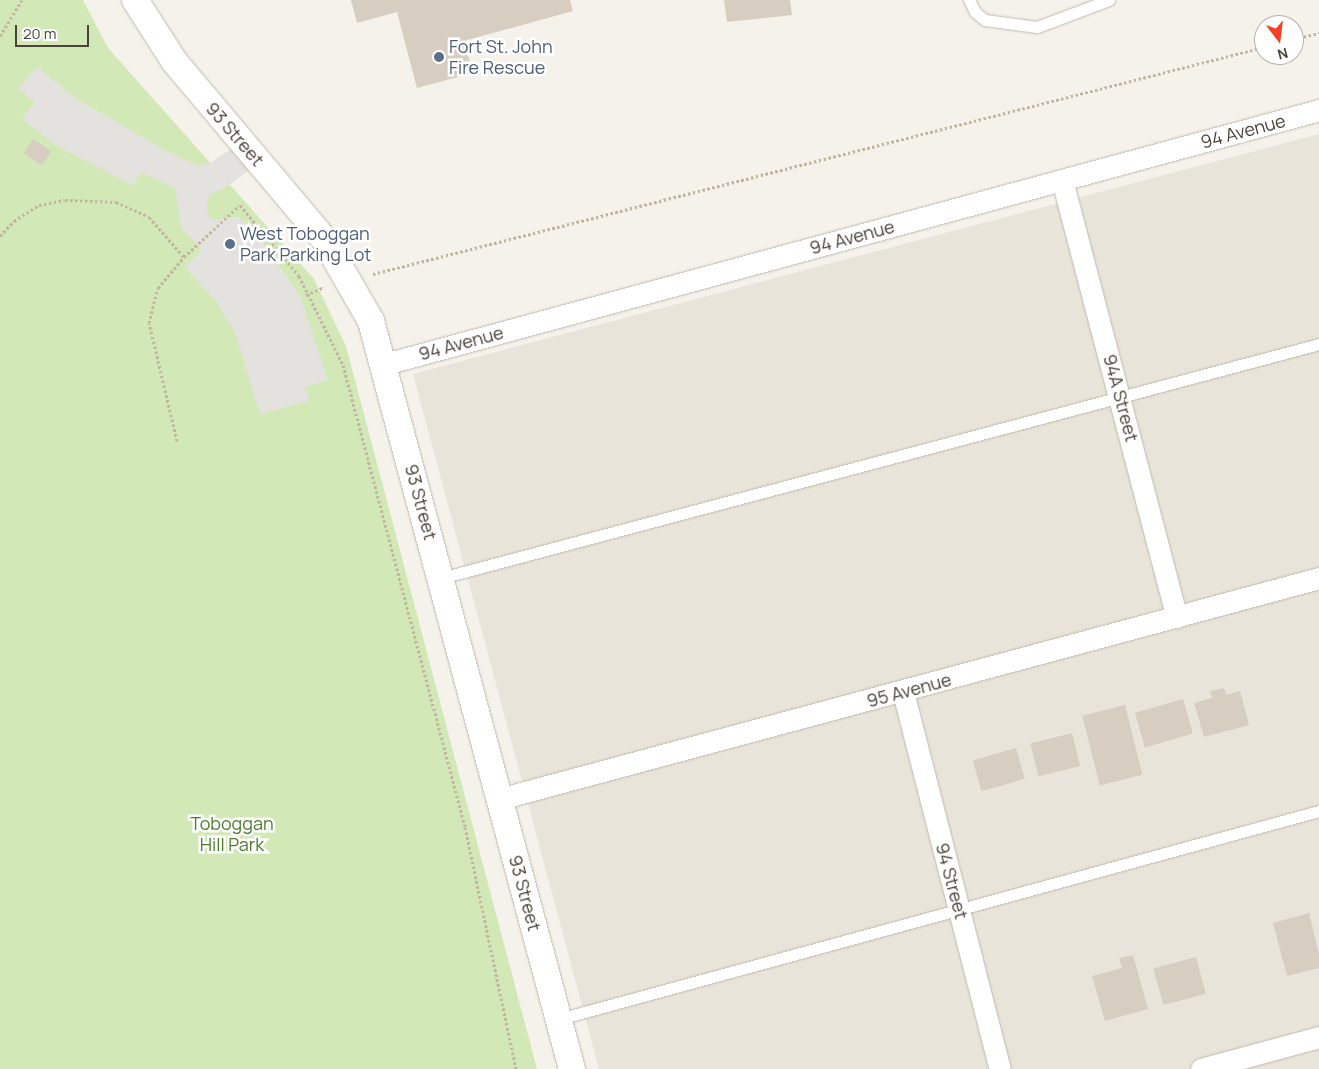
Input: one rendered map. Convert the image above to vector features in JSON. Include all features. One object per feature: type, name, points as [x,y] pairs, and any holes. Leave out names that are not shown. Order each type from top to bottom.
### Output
[{"type":"street","name":"93 Street","points":[[135,0],[174,61],[324,240],[359,297],[385,364],[440,578],[572,1069]]},
{"type":"street","name":"94 Avenue","points":[[385,364],[1319,110]]},
{"type":"street","name":"94A Street","points":[[1062,180],[1177,617]]},
{"type":"street","name":"95 Avenue","points":[[499,799],[903,692],[1319,578]]},
{"type":"street","name":"94 Street","points":[[903,692],[1000,1069]]},
{"type":"street","points":[[1201,1069],[1319,1037]]},
{"type":"lane","points":[[969,0],[975,12],[985,20],[1037,27],[1109,0]]},
{"type":"lane","points":[[440,578],[1319,344]]},
{"type":"lane","points":[[559,1019],[1319,811]]},
{"type":"path","points":[[0,36],[22,0]]},
{"type":"path","points":[[1304,37],[1319,33]]},
{"type":"path","points":[[404,268],[1254,50]]},
{"type":"path","points":[[0,236],[14,221],[38,205],[64,200],[116,202],[149,217],[184,257]]},
{"type":"path","points":[[177,441],[149,323],[158,288],[184,257],[240,205],[272,239],[298,276],[306,295],[332,337],[354,403],[465,827],[516,1069]]},
{"type":"path","points":[[306,295],[332,283]]},
{"type":"shaded area","name":"West Toboggan Park Parking Lot","points":[[37,67],[79,100],[166,151],[197,165],[208,164],[233,148],[251,169],[225,188],[210,194],[206,208],[211,220],[238,217],[256,232],[300,296],[328,380],[305,387],[310,401],[260,414],[235,332],[217,303],[185,267],[202,250],[181,228],[175,188],[141,172],[133,186],[54,144],[22,119],[35,102],[18,89]]},
{"type":"shaded area","points":[[1319,134],[1319,1069],[599,1069],[413,374]]},
{"type":"green space","name":"Toboggan Hill Park","points":[[0,0],[83,0],[108,48],[314,279],[346,346],[537,1069],[0,1069]]},
{"type":"building","name":"Fort St. John Fire Rescue","points":[[351,0],[570,0],[573,11],[464,41],[473,73],[417,88],[397,12],[357,23]]},
{"type":"building","points":[[724,0],[790,0],[792,15],[727,22]]},
{"type":"building","points":[[33,139],[51,151],[42,165],[23,153]]},
{"type":"building","points":[[1224,688],[1226,695],[1240,691],[1249,725],[1204,737],[1194,703],[1212,698],[1210,691]]},
{"type":"building","points":[[1183,699],[1193,734],[1145,747],[1135,713]]},
{"type":"building","points":[[1125,705],[1142,775],[1100,786],[1082,716]]},
{"type":"building","points":[[1072,733],[1080,766],[1039,776],[1030,743]]},
{"type":"building","points":[[1016,748],[1025,779],[982,791],[973,760]]},
{"type":"building","points":[[1309,913],[1319,954],[1319,968],[1287,976],[1273,923]]},
{"type":"building","points":[[1133,955],[1148,1009],[1105,1021],[1092,976],[1122,968],[1119,958]]},
{"type":"building","points":[[1196,957],[1206,994],[1163,1005],[1153,968]]},
{"type":"place","name":"Fort St. John Fire Rescue","points":[[439,57]]},
{"type":"place","name":"West Toboggan Park Parking Lot","points":[[230,244]]}]
